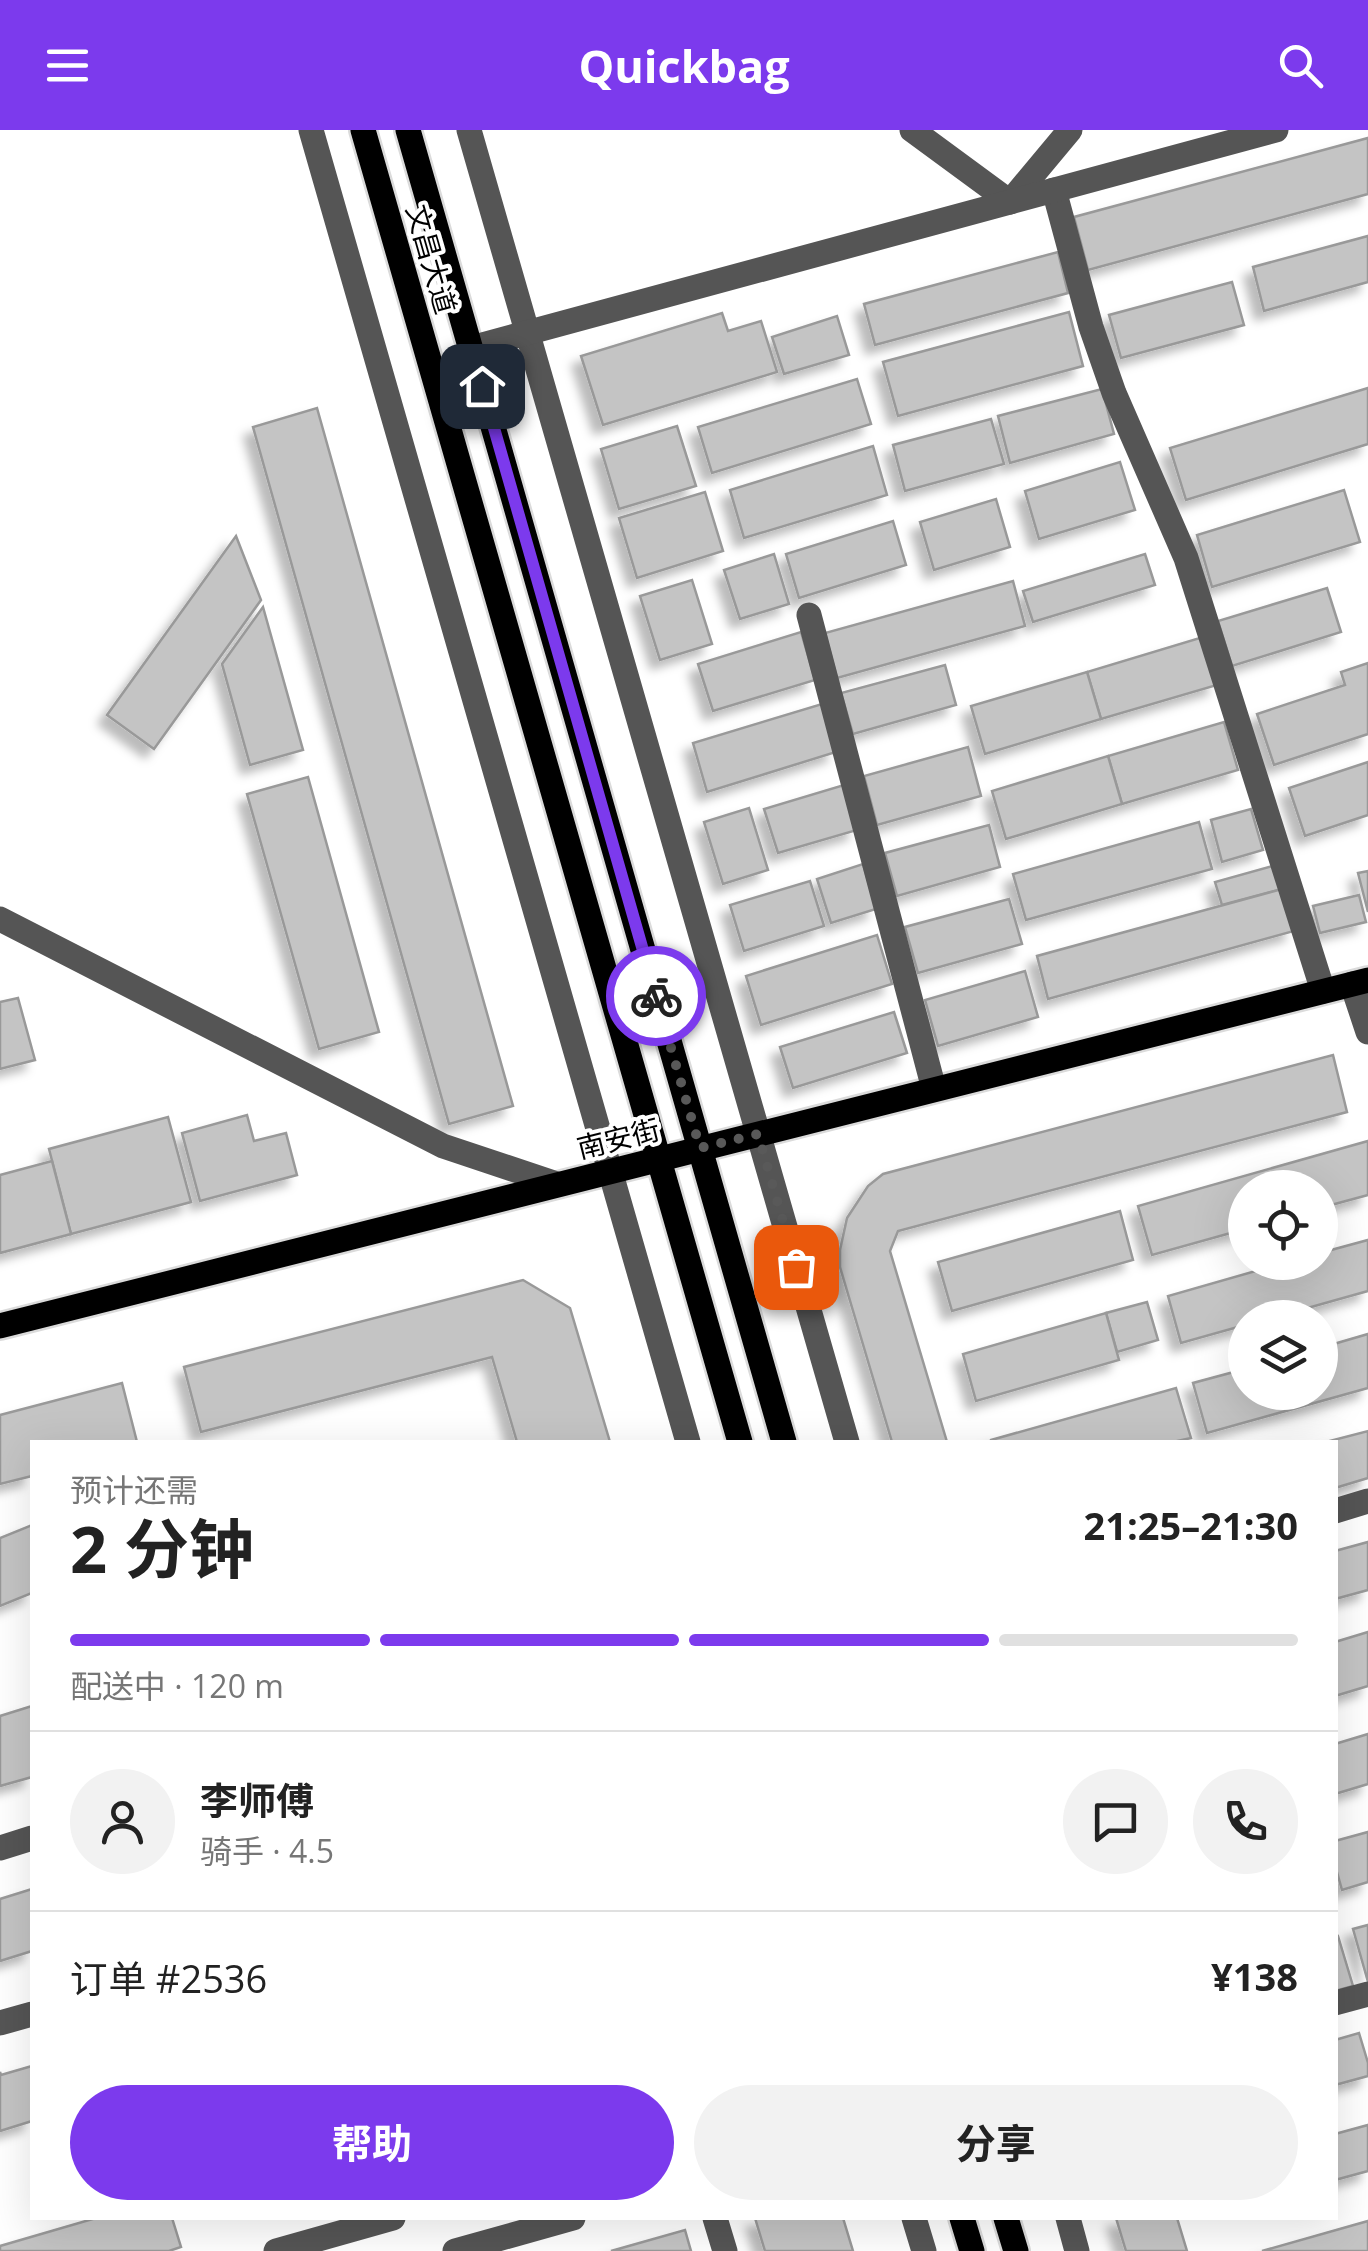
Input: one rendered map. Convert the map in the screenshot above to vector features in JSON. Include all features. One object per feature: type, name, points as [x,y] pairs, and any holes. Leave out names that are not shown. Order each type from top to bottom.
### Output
[{"type":"main road","name":"文昌大道","points":[[364,130],[739,1440]]},
{"type":"main road","name":"文昌大道","points":[[408,130],[783,1440]]},
{"type":"main road","name":"南安街","points":[[0,1326],[1360,982]]},
{"type":"main road","points":[[963,2220],[972,2251]]},
{"type":"main road","points":[[1007,2220],[1016,2251]]},
{"type":"street","points":[[311,130],[687,1440]]},
{"type":"street","points":[[469,130],[846,1440]]},
{"type":"street","points":[[912,130],[1010,202]]},
{"type":"street","points":[[1010,202],[1070,130]]},
{"type":"street","points":[[471,348],[1276,130]]},
{"type":"street","points":[[1054,190],[1091,327],[1114,393],[1186,558],[1323,990]]},
{"type":"street","points":[[810,615],[934,1089]]},
{"type":"street","points":[[0,919],[443,1146],[558,1184]]},
{"type":"street","points":[[1360,982],[1368,1032]]},
{"type":"street","points":[[1338,1509],[1368,1501]]},
{"type":"street","points":[[0,1848],[30,1839]]},
{"type":"street","points":[[1338,2003],[1368,1994]]},
{"type":"street","points":[[0,2023],[30,2015]]},
{"type":"street","points":[[276,2251],[386,2220]]},
{"type":"street","points":[[455,2251],[566,2220]]},
{"type":"street","points":[[716,2220],[724,2251]]},
{"type":"street","points":[[915,2220],[924,2251]]},
{"type":"street","points":[[1069,2220],[1077,2251]]},
{"type":"building","points":[[1368,138],[1368,194],[1088,270],[1074,217]]},
{"type":"building","points":[[1368,236],[1368,282],[1264,311],[1253,267]]},
{"type":"building","points":[[1058,252],[1068,293],[875,345],[864,304]]},
{"type":"building","points":[[1232,282],[1244,325],[1121,358],[1109,315]]},
{"type":"building","points":[[1069,312],[1083,366],[898,416],[883,362]]},
{"type":"building","points":[[722,313],[728,331],[761,321],[777,372],[603,425],[581,356]]},
{"type":"building","points":[[837,316],[849,355],[784,374],[772,337]]},
{"type":"building","points":[[857,379],[871,424],[712,473],[698,427]]},
{"type":"building","points":[[1368,388],[1368,444],[1186,500],[1170,448]]},
{"type":"building","points":[[1102,389],[1114,434],[1010,463],[998,416]]},
{"type":"building","points":[[317,408],[513,1106],[449,1124],[253,427]]},
{"type":"building","points":[[991,419],[1004,464],[905,491],[893,445]]},
{"type":"building","points":[[677,426],[696,486],[619,509],[601,449]]},
{"type":"building","points":[[873,446],[887,495],[744,538],[730,490]]},
{"type":"building","points":[[1120,462],[1135,510],[1039,539],[1025,491]]},
{"type":"building","points":[[1344,490],[1360,542],[1212,587],[1197,535]]},
{"type":"building","points":[[705,492],[723,551],[637,578],[619,518]]},
{"type":"building","points":[[996,499],[1010,547],[934,570],[920,522]]},
{"type":"building","points":[[893,521],[906,565],[799,598],[786,554]]},
{"type":"building","points":[[236,536],[261,600],[154,749],[107,715]]},
{"type":"building","points":[[774,554],[789,604],[740,619],[724,570]]},
{"type":"building","points":[[1145,554],[1155,585],[1033,622],[1023,591]]},
{"type":"building","points":[[692,580],[712,644],[660,660],[640,596]]},
{"type":"building","points":[[1013,581],[1025,626],[837,678],[825,633]]},
{"type":"building","points":[[1327,588],[1341,632],[1232,666],[1218,621]]},
{"type":"building","points":[[263,607],[303,750],[250,765],[222,664]]},
{"type":"building","points":[[801,632],[815,680],[713,711],[698,664]]},
{"type":"building","points":[[1203,637],[1217,685],[1101,719],[1087,672]]},
{"type":"building","points":[[1368,663],[1368,734],[1274,765],[1257,714],[1345,685],[1341,672]]},
{"type":"building","points":[[945,665],[956,705],[853,734],[841,693]]},
{"type":"building","points":[[1087,672],[1101,719],[985,754],[971,706]]},
{"type":"building","points":[[822,704],[836,752],[707,792],[693,743]]},
{"type":"building","points":[[1224,722],[1238,770],[1122,804],[1108,756]]},
{"type":"building","points":[[968,747],[981,796],[877,825],[864,776]]},
{"type":"building","points":[[1108,756],[1122,804],[1006,839],[992,791]]},
{"type":"building","points":[[1368,762],[1368,815],[1305,836],[1289,788]]},
{"type":"building","points":[[308,777],[379,1032],[319,1049],[247,794]]},
{"type":"building","points":[[844,785],[857,830],[778,853],[764,809]]},
{"type":"building","points":[[749,808],[768,870],[723,884],[704,822]]},
{"type":"building","points":[[1251,809],[1263,850],[1222,862],[1211,820]]},
{"type":"building","points":[[1199,822],[1212,869],[1026,920],[1013,874]]},
{"type":"building","points":[[989,825],[1000,867],[897,896],[885,853]]},
{"type":"building","points":[[863,864],[876,909],[831,923],[817,879]]},
{"type":"building","points":[[1276,865],[1282,889],[1222,905],[1215,882]]},
{"type":"building","points":[[1368,871],[1368,912],[1358,873]]},
{"type":"building","points":[[810,881],[824,926],[744,951],[730,905]]},
{"type":"building","points":[[1282,889],[1294,931],[1048,999],[1037,956]]},
{"type":"building","points":[[1359,895],[1366,922],[1320,933],[1313,906]]},
{"type":"building","points":[[1009,899],[1022,944],[918,973],[905,927]]},
{"type":"building","points":[[877,935],[892,984],[761,1025],[746,976]]},
{"type":"building","points":[[1025,971],[1038,1017],[938,1046],[925,1000]]},
{"type":"building","points":[[18,998],[35,1060],[0,1069],[0,1002]]},
{"type":"building","points":[[894,1012],[907,1053],[793,1088],[780,1047]]},
{"type":"building","points":[[1333,1055],[1347,1112],[898,1231],[890,1251],[946,1440],[891,1440],[840,1267],[847,1218],[868,1186],[883,1174]]},
{"type":"building","points":[[247,1115],[254,1141],[286,1133],[297,1175],[200,1201],[182,1133]]},
{"type":"building","points":[[168,1117],[191,1202],[71,1234],[49,1149]]},
{"type":"building","points":[[1368,1141],[1368,1195],[1338,1203],[1338,1170],[1265,1170]]},
{"type":"building","points":[[52,1161],[71,1234],[0,1253],[0,1175]]},
{"type":"building","points":[[1228,1181],[1228,1234],[1152,1255],[1138,1206]]},
{"type":"building","points":[[1120,1211],[1133,1260],[952,1311],[938,1262]]},
{"type":"building","points":[[1368,1240],[1368,1291],[1336,1300],[1228,1300],[1228,1330],[1181,1343],[1168,1296],[1228,1279],[1338,1280],[1338,1248]]},
{"type":"building","points":[[523,1280],[570,1308],[609,1440],[516,1440],[492,1357],[201,1432],[184,1367]]},
{"type":"building","points":[[1147,1302],[1158,1340],[1117,1352],[1106,1313]]},
{"type":"building","points":[[1106,1313],[1119,1360],[976,1401],[963,1354]]},
{"type":"building","points":[[1368,1334],[1368,1388],[1338,1396],[1338,1343]]},
{"type":"building","points":[[1228,1374],[1228,1410],[1289,1410],[1207,1433],[1193,1383]]},
{"type":"building","points":[[122,1383],[136,1440],[30,1440],[30,1476],[0,1484],[0,1415]]},
{"type":"building","points":[[1176,1388],[1191,1438],[1182,1440],[991,1440]]},
{"type":"building","points":[[1368,1431],[1368,1478],[1338,1487],[1338,1440],[1334,1440]]},
{"type":"building","points":[[30,1526],[30,1594],[0,1606],[0,1538]]},
{"type":"building","points":[[1368,1542],[1368,1590],[1338,1598],[1338,1550]]},
{"type":"building","points":[[1368,1632],[1368,1686],[1338,1695],[1338,1641]]},
{"type":"building","points":[[30,1707],[30,1778],[0,1786],[0,1716]]},
{"type":"building","points":[[1368,1734],[1368,1784],[1338,1793],[1338,1743]]},
{"type":"building","points":[[1368,1832],[1368,1882],[1342,1890],[1338,1840]]},
{"type":"building","points":[[30,1890],[30,1952],[0,1961],[0,1899]]},
{"type":"building","points":[[1368,1925],[1368,1982],[1353,1929]]},
{"type":"building","points":[[1338,1936],[1353,1986],[1338,1990]]},
{"type":"building","points":[[1359,2033],[1368,2076],[1338,2084],[1338,2039]]},
{"type":"building","points":[[30,2067],[30,2122],[0,2131],[0,2072],[1,2075]]},
{"type":"building","points":[[1368,2125],[1368,2171],[1338,2179],[1338,2133]]},
{"type":"building","points":[[89,2220],[173,2220],[181,2247],[169,2251],[0,2251],[0,2246]]},
{"type":"building","points":[[756,2220],[844,2220],[853,2251],[765,2251]]},
{"type":"building","points":[[1117,2220],[1178,2220],[1187,2251],[1126,2251]]},
{"type":"building","points":[[1368,2221],[1368,2251],[1262,2251]]},
{"type":"building","points":[[685,2230],[691,2251],[611,2251]]},
{"type":"way so far","points":[[656,996],[700,1148],[758,1134],[796,1267]]},
{"type":"route","points":[[482,386],[656,996]]}]
